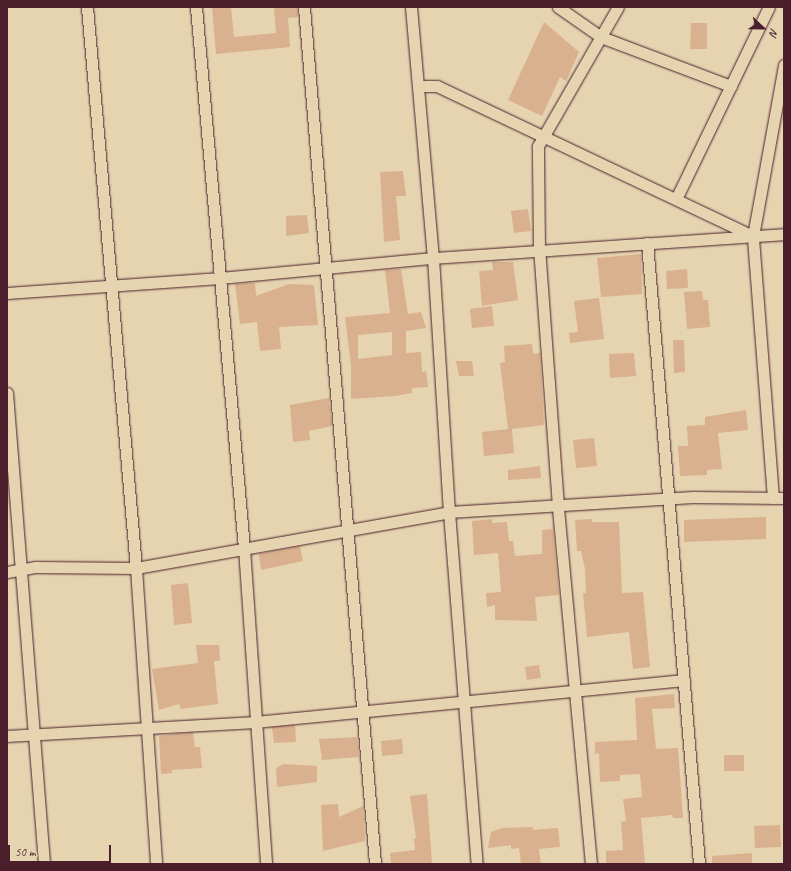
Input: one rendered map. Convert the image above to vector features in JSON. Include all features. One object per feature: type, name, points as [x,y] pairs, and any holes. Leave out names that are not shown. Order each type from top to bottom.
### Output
[{"type":"street","points":[[87,7],[136,568],[156,864]]},
{"type":"street","points":[[196,7],[244,548],[266,864]]},
{"type":"street","points":[[304,7],[375,864]]},
{"type":"street","points":[[411,7],[433,258],[449,512],[477,864]]},
{"type":"street","points":[[558,7],[601,37],[731,86]]},
{"type":"street","points":[[591,864],[558,506],[539,250],[538,146],[618,7]]},
{"type":"street","points":[[676,199],[769,7]]},
{"type":"street","points":[[7,572],[23,569],[136,568],[347,529],[449,512],[669,499],[779,498],[753,236],[784,65]]},
{"type":"street","points":[[418,86],[437,86],[753,236]]},
{"type":"street","points":[[7,293],[111,287],[325,269],[433,258],[784,234]]},
{"type":"street","points":[[647,243],[700,864]]},
{"type":"street","points":[[7,393],[23,569],[44,864]]},
{"type":"street","points":[[7,736],[34,733],[255,722],[362,711],[464,703],[684,680]]},
{"type":"building","points":[[212,7],[231,7],[234,37],[276,33],[274,7],[297,7],[298,17],[288,18],[290,47],[216,54]]},
{"type":"building","points":[[544,22],[579,52],[566,81],[560,77],[542,116],[508,100]]},
{"type":"building","points":[[691,23],[707,23],[707,49],[690,49]]},
{"type":"building","points":[[403,171],[406,196],[396,196],[400,240],[384,242],[380,172]]},
{"type":"building","points":[[528,209],[531,231],[514,233],[511,211]]},
{"type":"building","points":[[307,215],[309,233],[286,236],[286,216]]},
{"type":"building","points":[[641,254],[642,294],[601,297],[597,258]]},
{"type":"building","points":[[492,262],[513,262],[518,300],[482,306],[479,271],[493,270]]},
{"type":"building","points":[[401,269],[408,314],[421,312],[426,328],[406,331],[406,353],[421,352],[422,372],[426,371],[428,387],[412,388],[412,393],[395,396],[351,399],[351,365],[345,317],[390,313],[385,270]],"holes":[[[392,332],[392,355],[358,359],[358,335]]]},
{"type":"building","points":[[687,269],[688,288],[667,289],[666,271]]},
{"type":"building","points":[[255,283],[256,296],[289,284],[314,285],[318,325],[279,327],[281,349],[260,351],[257,322],[240,324],[235,284]]},
{"type":"building","points":[[702,291],[703,300],[708,300],[710,327],[687,329],[684,292]]},
{"type":"building","points":[[599,298],[604,339],[570,343],[569,333],[578,332],[574,301]]},
{"type":"building","points":[[492,306],[494,326],[472,328],[470,309]]},
{"type":"building","points":[[673,340],[684,340],[685,372],[674,373]]},
{"type":"building","points":[[532,344],[533,354],[540,353],[544,425],[512,429],[514,453],[484,456],[482,432],[508,429],[500,363],[505,362],[504,346]]},
{"type":"building","points":[[634,353],[636,376],[610,378],[609,354]]},
{"type":"building","points":[[456,361],[472,361],[474,376],[459,376]]},
{"type":"building","points":[[329,398],[332,426],[309,431],[310,440],[293,442],[290,405]]},
{"type":"building","points":[[746,410],[748,430],[718,433],[722,469],[707,470],[707,475],[680,476],[678,446],[688,446],[687,426],[705,425],[705,417]]},
{"type":"building","points":[[594,438],[597,466],[576,468],[573,440]]},
{"type":"building","points":[[540,466],[541,478],[508,480],[508,470]]},
{"type":"building","points":[[766,517],[766,539],[684,542],[684,520]]},
{"type":"building","points":[[492,519],[492,523],[507,522],[509,541],[513,541],[515,556],[542,554],[542,530],[553,529],[559,595],[535,597],[537,621],[495,620],[495,605],[487,607],[486,593],[501,592],[498,553],[474,555],[472,521]]},
{"type":"building","points":[[592,519],[592,522],[619,522],[622,593],[643,592],[650,667],[633,669],[629,632],[587,637],[583,593],[586,593],[585,569],[581,551],[577,551],[575,520]]},
{"type":"building","points":[[300,546],[303,561],[261,570],[259,554]]},
{"type":"building","points":[[188,583],[192,623],[174,625],[171,585]]},
{"type":"building","points":[[196,645],[219,645],[220,661],[214,661],[218,704],[181,709],[179,704],[159,710],[152,669],[198,663]]},
{"type":"building","points":[[539,665],[541,678],[527,680],[525,667]]},
{"type":"building","points":[[674,694],[675,708],[652,709],[656,749],[678,748],[683,818],[673,818],[672,815],[641,818],[645,864],[606,864],[606,851],[623,850],[621,822],[626,821],[623,799],[642,797],[640,774],[620,775],[620,781],[600,782],[599,753],[595,754],[595,742],[637,740],[635,698]]},
{"type":"building","points":[[295,725],[296,742],[274,743],[272,727]]},
{"type":"building","points":[[193,732],[195,747],[200,747],[202,768],[172,770],[172,773],[161,774],[159,736]]},
{"type":"building","points":[[357,737],[359,757],[322,760],[319,739]]},
{"type":"building","points":[[402,739],[403,754],[382,756],[381,741]]},
{"type":"building","points":[[724,755],[744,755],[744,771],[724,771]]},
{"type":"building","points":[[284,764],[317,766],[317,782],[277,787],[276,768]]},
{"type":"building","points":[[427,794],[432,864],[391,864],[390,853],[415,850],[414,839],[416,838],[410,796]]},
{"type":"building","points":[[338,804],[339,817],[363,806],[365,841],[323,851],[321,805]]},
{"type":"building","points":[[780,825],[781,847],[755,848],[754,826]]},
{"type":"building","points":[[533,827],[533,830],[558,828],[560,847],[539,849],[541,864],[521,864],[519,848],[511,849],[511,845],[488,848],[491,832],[502,828]]},
{"type":"building","points":[[752,853],[752,864],[712,864],[712,856]]}]
